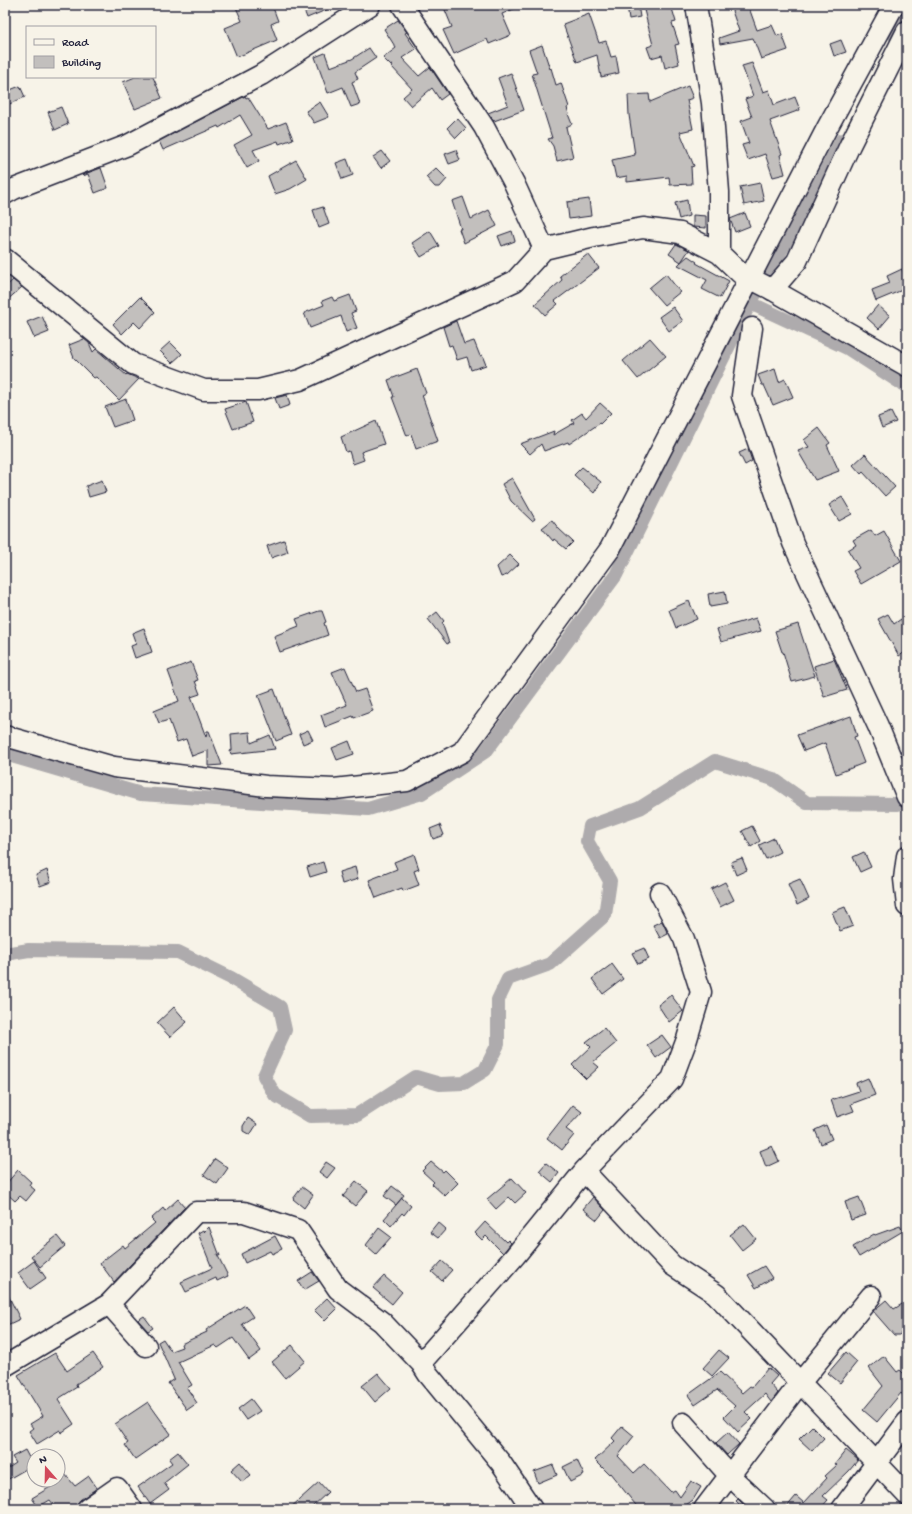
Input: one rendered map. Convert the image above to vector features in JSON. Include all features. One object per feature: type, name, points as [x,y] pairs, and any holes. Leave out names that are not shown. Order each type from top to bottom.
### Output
[{"type":"street","points":[[5,194],[14,189],[128,145],[261,75],[370,5]]},
{"type":"street","points":[[402,5],[484,127],[514,183],[544,249]]},
{"type":"street","points":[[696,5],[712,103],[719,192],[719,253]]},
{"type":"street","points":[[5,736],[114,767],[266,786],[334,789],[407,781],[462,752],[610,549],[827,128],[894,5]]},
{"type":"street","points":[[771,290],[797,261],[850,144],[907,31]]},
{"type":"street","points":[[5,259],[133,364],[204,390],[258,390],[300,380],[515,281],[544,249],[594,237],[643,228],[680,233],[719,253],[740,273],[907,366]]},
{"type":"street","points":[[752,328],[742,396],[792,543],[878,726],[907,797]]},
{"type":"street","points":[[907,856],[904,879],[907,906]]},
{"type":"street","points":[[421,1363],[515,1256],[584,1171],[672,1078],[687,1039],[701,992],[684,939],[660,893]]},
{"type":"street","points":[[584,1171],[672,1265],[716,1294],[907,1495]]},
{"type":"street","points":[[5,1366],[108,1304],[196,1212],[244,1212],[298,1230],[338,1289],[382,1322],[421,1363],[428,1374],[501,1463],[532,1509]]},
{"type":"street","points":[[704,1509],[800,1383],[871,1296]]},
{"type":"street","points":[[108,1304],[146,1346]]},
{"type":"street","points":[[842,1509],[907,1422]]},
{"type":"street","points":[[683,1423],[730,1476],[765,1509]]},
{"type":"street","points":[[87,1509],[117,1488],[132,1509]]},
{"type":"building","points":[[235,5],[272,5],[278,21],[271,24],[277,40],[237,57],[225,28],[242,21]]},
{"type":"building","points":[[302,5],[338,5],[307,18]]},
{"type":"building","points":[[443,5],[523,5],[502,14],[511,35],[489,44],[487,39],[454,54],[443,30],[452,27]]},
{"type":"building","points":[[627,5],[638,5],[640,17],[629,19]]},
{"type":"building","points":[[662,5],[671,5],[676,22],[672,23],[679,44],[675,45],[679,64],[665,68],[662,55],[651,58],[647,47],[653,45],[644,10]]},
{"type":"building","points":[[730,5],[748,5],[757,30],[772,25],[777,36],[782,34],[788,50],[761,59],[753,38],[720,44],[719,38],[739,31]]},
{"type":"building","points":[[589,14],[599,43],[606,41],[611,57],[616,56],[619,73],[601,77],[597,55],[577,62],[563,24]]},
{"type":"building","points":[[398,20],[407,32],[405,33],[416,49],[402,58],[419,76],[430,67],[448,94],[440,100],[432,88],[411,106],[403,97],[412,89],[392,67],[393,65],[391,66],[383,58],[396,48],[384,29]]},
{"type":"building","points":[[841,40],[846,52],[834,56],[830,44]]},
{"type":"building","points":[[542,45],[556,85],[561,83],[569,107],[567,108],[568,114],[572,124],[566,127],[573,157],[557,161],[553,146],[548,139],[552,138],[532,74],[537,73],[529,50]]},
{"type":"building","points":[[369,48],[376,58],[355,72],[358,79],[352,82],[360,104],[351,107],[343,87],[328,93],[315,57],[325,53],[330,67],[352,59]]},
{"type":"building","points":[[752,63],[763,92],[769,90],[774,105],[795,97],[800,110],[770,121],[782,154],[780,155],[785,174],[773,177],[765,154],[748,160],[742,145],[749,143],[741,121],[752,117],[745,99],[753,96],[742,66]]},
{"type":"building","points":[[511,73],[524,110],[494,121],[488,113],[508,105],[498,78]]},
{"type":"building","points":[[133,78],[153,78],[162,98],[135,109],[123,82]]},
{"type":"building","points":[[20,86],[25,97],[5,106],[5,92]]},
{"type":"building","points":[[688,86],[693,98],[687,100],[693,129],[680,132],[694,166],[691,167],[692,184],[670,185],[669,177],[627,182],[627,176],[616,178],[612,160],[635,155],[629,115],[628,95],[649,94],[650,102]]},
{"type":"building","points":[[245,96],[246,98],[248,97],[268,129],[286,122],[293,139],[279,144],[278,141],[253,150],[259,161],[247,168],[234,145],[252,135],[240,115],[219,128],[218,126],[163,150],[159,141]]},
{"type":"building","points":[[320,102],[329,117],[314,123],[306,111]]},
{"type":"building","points":[[61,107],[68,124],[55,130],[48,112]]},
{"type":"building","points":[[457,118],[466,128],[456,138],[447,128]]},
{"type":"building","points":[[456,150],[460,160],[449,164],[445,154]]},
{"type":"building","points":[[382,151],[390,161],[381,168],[373,157]]},
{"type":"building","points":[[347,159],[353,175],[342,179],[336,163]]},
{"type":"building","points":[[296,160],[307,179],[290,189],[275,194],[268,176]]},
{"type":"building","points":[[101,168],[108,188],[95,193],[88,174],[82,175]]},
{"type":"building","points":[[436,168],[447,179],[440,187],[435,187],[426,177]]},
{"type":"building","points":[[760,183],[764,201],[744,205],[740,187]]},
{"type":"building","points":[[463,197],[471,219],[489,210],[497,226],[464,243],[452,201]]},
{"type":"building","points":[[589,199],[591,216],[569,219],[567,202]]},
{"type":"building","points":[[687,200],[689,216],[679,219],[675,203]]},
{"type":"building","points":[[323,207],[329,224],[319,228],[313,210]]},
{"type":"building","points":[[745,213],[750,226],[735,232],[730,219]]},
{"type":"building","points":[[693,215],[706,216],[706,228],[693,227]]},
{"type":"building","points":[[430,231],[439,246],[421,257],[412,243]]},
{"type":"building","points":[[512,231],[515,241],[502,246],[498,236]]},
{"type":"building","points":[[676,244],[689,250],[681,262],[669,254]]},
{"type":"building","points":[[588,254],[599,268],[555,301],[558,304],[545,315],[535,304],[562,280],[560,276]]},
{"type":"building","points":[[688,256],[697,262],[696,263],[729,281],[720,298],[702,289],[707,280],[678,265]]},
{"type":"building","points":[[902,269],[907,282],[907,288],[876,301],[872,290],[890,283],[887,276]]},
{"type":"building","points":[[666,274],[680,292],[664,305],[649,288]]},
{"type":"building","points":[[13,280],[22,287],[5,302],[5,287]]},
{"type":"building","points":[[350,295],[356,311],[351,313],[357,328],[346,332],[341,316],[310,328],[304,313],[324,305],[322,301],[332,297],[334,301]]},
{"type":"building","points":[[140,297],[155,312],[140,328],[134,322],[122,334],[113,324]]},
{"type":"building","points":[[878,305],[890,316],[879,329],[867,318]]},
{"type":"building","points":[[673,307],[683,321],[669,331],[659,317]]},
{"type":"building","points":[[42,316],[49,332],[34,338],[27,322]]},
{"type":"building","points":[[456,321],[464,344],[474,341],[480,356],[482,355],[486,365],[471,370],[467,357],[457,360],[452,345],[449,346],[443,327]]},
{"type":"building","points":[[650,338],[666,356],[638,379],[623,361]]},
{"type":"building","points":[[84,339],[89,343],[93,352],[96,349],[126,375],[127,374],[139,379],[119,400],[74,358],[69,345]]},
{"type":"building","points":[[170,342],[182,354],[172,363],[160,351]]},
{"type":"building","points":[[417,369],[426,393],[422,395],[438,441],[416,449],[411,434],[407,436],[392,397],[394,397],[388,380]]},
{"type":"building","points":[[775,369],[779,382],[785,379],[793,397],[773,405],[758,375]]},
{"type":"building","points":[[287,395],[290,405],[279,409],[275,398]]},
{"type":"building","points":[[126,399],[133,420],[113,427],[105,407]]},
{"type":"building","points":[[246,402],[253,422],[233,429],[225,409]]},
{"type":"building","points":[[600,403],[611,413],[600,424],[569,444],[568,442],[544,451],[541,444],[530,454],[520,444],[554,431],[553,435],[574,423],[572,420],[582,413],[586,418]]},
{"type":"building","points":[[891,412],[896,422],[882,428],[878,417]]},
{"type":"building","points":[[376,421],[384,444],[361,452],[364,460],[353,464],[349,451],[346,452],[341,437]]},
{"type":"building","points":[[819,428],[830,443],[827,445],[839,471],[815,480],[798,451],[809,447],[804,440]]},
{"type":"building","points":[[748,449],[752,461],[745,465],[739,453]]},
{"type":"building","points":[[865,454],[895,487],[885,496],[863,472],[861,474],[853,465]]},
{"type":"building","points":[[582,467],[601,482],[594,493],[574,475]]},
{"type":"building","points":[[512,478],[535,519],[532,521],[511,501],[502,484]]},
{"type":"building","points":[[102,480],[106,492],[89,497],[86,486]]},
{"type":"building","points":[[842,497],[852,514],[839,521],[829,505]]},
{"type":"building","points":[[552,520],[573,542],[566,549],[554,539],[553,541],[542,528]]},
{"type":"building","points":[[871,530],[875,536],[884,531],[901,561],[861,584],[853,571],[859,568],[848,550],[856,545],[853,540]]},
{"type":"building","points":[[284,540],[288,552],[271,558],[267,546]]},
{"type":"building","points":[[510,555],[519,564],[507,575],[501,577],[497,567]]},
{"type":"building","points":[[725,591],[727,604],[710,607],[708,594]]},
{"type":"building","points":[[689,601],[697,619],[676,628],[669,610]]},
{"type":"building","points":[[322,611],[326,622],[324,623],[328,635],[280,652],[274,636],[299,626],[296,619]]},
{"type":"building","points":[[437,612],[444,621],[442,623],[449,643],[447,644],[428,619]]},
{"type":"building","points":[[888,614],[894,624],[901,619],[907,630],[907,651],[899,656],[878,619]]},
{"type":"building","points":[[756,618],[761,631],[721,642],[717,629]]},
{"type":"building","points":[[798,624],[815,676],[792,682],[775,631]]},
{"type":"building","points":[[144,628],[152,652],[135,658],[131,646],[136,644],[132,633]]},
{"type":"building","points":[[834,659],[847,690],[824,697],[814,666]]},
{"type":"building","points":[[191,662],[198,680],[195,681],[200,694],[191,697],[206,737],[207,731],[209,731],[222,765],[208,766],[208,750],[192,756],[186,739],[177,742],[169,720],[159,723],[154,711],[179,701],[168,671]]},
{"type":"building","points":[[345,667],[356,692],[365,689],[373,711],[354,718],[353,716],[325,727],[321,715],[347,705],[332,672]]},
{"type":"building","points":[[274,689],[291,735],[276,741],[258,695]]},
{"type":"building","points":[[851,716],[857,736],[854,737],[864,763],[836,774],[825,743],[804,751],[797,735]]},
{"type":"building","points":[[308,730],[313,740],[303,744],[299,734]]},
{"type":"building","points":[[250,732],[251,743],[270,735],[275,749],[231,754],[231,734]]},
{"type":"building","points":[[349,741],[354,754],[337,760],[332,748]]},
{"type":"building","points":[[440,825],[444,835],[433,839],[430,829]]},
{"type":"building","points":[[752,826],[760,841],[751,847],[742,831]]},
{"type":"building","points":[[774,838],[780,852],[766,859],[759,845]]},
{"type":"building","points":[[864,852],[871,867],[860,872],[853,857]]},
{"type":"building","points":[[414,854],[419,869],[414,871],[419,885],[403,891],[402,888],[376,898],[369,880],[397,869],[394,862]]},
{"type":"building","points":[[742,858],[747,870],[736,875],[731,862]]},
{"type":"building","points":[[323,862],[326,872],[310,877],[307,867]]},
{"type":"building","points":[[355,867],[358,879],[342,884],[339,872]]},
{"type":"building","points":[[47,870],[51,882],[40,886],[36,875]]},
{"type":"building","points":[[800,879],[809,899],[797,905],[788,884]]},
{"type":"building","points":[[725,882],[734,900],[720,907],[711,889]]},
{"type":"building","points":[[845,907],[853,926],[840,931],[832,912]]},
{"type":"building","points":[[662,921],[668,934],[660,938],[653,925]]},
{"type":"building","points":[[644,948],[649,959],[638,964],[632,953]]},
{"type":"building","points":[[612,964],[623,979],[603,994],[592,979]]},
{"type":"building","points":[[671,995],[683,1011],[669,1022],[658,1005]]},
{"type":"building","points":[[174,1007],[187,1022],[170,1037],[157,1023]]},
{"type":"building","points":[[604,1028],[616,1043],[593,1062],[599,1067],[586,1079],[572,1065],[591,1047],[586,1042]]},
{"type":"building","points":[[662,1035],[671,1047],[656,1058],[647,1045]]},
{"type":"building","points":[[868,1078],[875,1095],[851,1104],[854,1111],[837,1117],[831,1100],[859,1091],[856,1083]]},
{"type":"building","points":[[573,1105],[582,1112],[566,1129],[574,1135],[562,1150],[547,1138]]},
{"type":"building","points":[[248,1118],[257,1124],[250,1135],[243,1131],[243,1126]]},
{"type":"building","points":[[826,1125],[832,1139],[821,1144],[815,1130]]},
{"type":"building","points":[[772,1146],[779,1161],[766,1167],[760,1151]]},
{"type":"building","points":[[215,1159],[228,1168],[217,1184],[204,1175]]},
{"type":"building","points":[[326,1162],[335,1168],[327,1178],[319,1172]]},
{"type":"building","points":[[431,1162],[443,1172],[445,1170],[458,1183],[445,1196],[432,1184],[434,1182],[422,1171]]},
{"type":"building","points":[[546,1163],[559,1173],[552,1182],[539,1171]]},
{"type":"building","points":[[18,1170],[31,1182],[29,1185],[35,1190],[26,1201],[20,1196],[15,1201],[5,1192],[5,1185]]},
{"type":"building","points":[[512,1178],[526,1193],[515,1203],[509,1197],[496,1209],[487,1199]]},
{"type":"building","points":[[356,1181],[368,1191],[355,1206],[343,1196]]},
{"type":"building","points":[[392,1186],[404,1195],[396,1205],[384,1196]]},
{"type":"building","points":[[302,1187],[313,1195],[304,1208],[293,1199]]},
{"type":"building","points":[[593,1197],[605,1210],[597,1220],[583,1209]]},
{"type":"building","points":[[859,1197],[866,1215],[851,1220],[845,1202]]},
{"type":"building","points":[[402,1198],[411,1206],[404,1215],[402,1213],[391,1226],[384,1219]]},
{"type":"building","points":[[178,1199],[185,1207],[114,1282],[100,1263],[123,1245],[125,1248],[155,1223],[151,1219],[163,1208],[165,1211]]},
{"type":"building","points":[[438,1222],[446,1229],[438,1238],[430,1232]]},
{"type":"building","points":[[485,1222],[506,1242],[508,1240],[511,1243],[503,1253],[486,1236],[482,1240],[475,1233]]},
{"type":"building","points":[[744,1224],[756,1239],[742,1250],[730,1235]]},
{"type":"building","points":[[900,1226],[903,1231],[859,1257],[853,1247],[874,1234],[875,1235]]},
{"type":"building","points":[[209,1227],[220,1256],[217,1254],[228,1276],[217,1281],[216,1278],[186,1292],[181,1282],[212,1268],[198,1233],[203,1230],[204,1232]]},
{"type":"building","points":[[379,1228],[391,1237],[376,1254],[366,1245]]},
{"type":"building","points":[[57,1236],[65,1246],[40,1267],[31,1256]]},
{"type":"building","points":[[275,1236],[282,1249],[272,1254],[270,1251],[245,1263],[241,1254]]},
{"type":"building","points":[[34,1261],[46,1278],[30,1289],[18,1273]]},
{"type":"building","points":[[442,1261],[452,1270],[442,1281],[432,1272]]},
{"type":"building","points":[[764,1266],[772,1278],[756,1288],[748,1275]]},
{"type":"building","points":[[312,1272],[319,1281],[304,1290],[298,1281]]},
{"type":"building","points":[[384,1276],[402,1292],[392,1304],[373,1288]]},
{"type":"building","points":[[5,1289],[20,1319],[5,1326]]},
{"type":"building","points":[[327,1298],[337,1309],[325,1321],[314,1310]]},
{"type":"building","points":[[886,1300],[894,1309],[907,1301],[907,1328],[899,1335],[894,1335],[873,1311]]},
{"type":"building","points":[[245,1305],[253,1317],[242,1324],[261,1351],[249,1360],[233,1338],[218,1348],[215,1345],[178,1362],[192,1385],[187,1388],[197,1403],[187,1410],[168,1383],[174,1379],[158,1342],[163,1339],[171,1351],[182,1347],[181,1344],[207,1332],[206,1330]]},
{"type":"building","points":[[144,1316],[153,1328],[148,1331],[138,1320]]},
{"type":"building","points":[[292,1345],[305,1361],[285,1378],[272,1362]]},
{"type":"building","points":[[719,1350],[729,1358],[712,1376],[703,1368]]},
{"type":"building","points":[[846,1352],[857,1362],[840,1383],[828,1373]]},
{"type":"building","points":[[55,1353],[67,1371],[93,1353],[103,1367],[76,1384],[77,1387],[58,1399],[74,1424],[61,1433],[60,1430],[37,1444],[29,1431],[33,1428],[30,1424],[43,1416],[18,1375]]},
{"type":"building","points":[[884,1356],[897,1372],[900,1370],[907,1377],[907,1400],[901,1393],[877,1422],[863,1410],[883,1386],[869,1368]]},
{"type":"building","points":[[768,1368],[777,1376],[770,1384],[778,1393],[771,1402],[765,1394],[745,1412],[752,1419],[738,1432],[724,1417],[735,1406],[717,1390],[695,1405],[688,1395],[720,1372],[742,1393],[750,1386],[752,1387]]},
{"type":"building","points":[[378,1373],[391,1388],[375,1402],[362,1386]]},
{"type":"building","points":[[251,1399],[260,1411],[246,1420],[238,1409]]},
{"type":"building","points":[[148,1402],[171,1434],[135,1459],[125,1445],[128,1443],[115,1424]]},
{"type":"building","points":[[622,1426],[634,1436],[618,1456],[634,1473],[644,1464],[671,1492],[675,1490],[680,1497],[691,1481],[701,1487],[693,1500],[686,1505],[688,1509],[639,1509],[610,1473],[609,1474],[595,1460],[615,1441],[612,1438]]},
{"type":"building","points":[[812,1426],[824,1438],[812,1451],[799,1439]]},
{"type":"building","points":[[728,1432],[739,1444],[727,1455],[716,1443]]},
{"type":"building","points":[[25,1450],[26,1469],[5,1481],[5,1470],[16,1463],[12,1457]]},
{"type":"building","points":[[846,1450],[858,1460],[849,1471],[823,1496],[828,1500],[820,1509],[785,1509],[796,1496],[804,1503],[827,1478],[825,1476],[837,1465],[835,1464]]},
{"type":"building","points":[[178,1452],[188,1464],[164,1483],[169,1490],[150,1504],[138,1487],[172,1463],[169,1459]]},
{"type":"building","points":[[577,1460],[584,1475],[570,1482],[563,1467]]},
{"type":"building","points":[[240,1462],[251,1475],[242,1482],[231,1470]]},
{"type":"building","points":[[553,1465],[557,1475],[538,1483],[534,1472]]},
{"type":"building","points":[[66,1475],[75,1486],[89,1476],[97,1488],[80,1500],[76,1509],[57,1509],[50,1500],[38,1507],[32,1498],[49,1488],[66,1488]]},
{"type":"building","points":[[319,1482],[328,1492],[310,1509],[289,1509]]},
{"type":"building","points":[[738,1499],[748,1509],[744,1509],[736,1501]]},
{"type":"waterway","points":[[896,38],[907,17]]},
{"type":"waterway","points":[[5,754],[141,794],[368,809],[422,793],[486,751],[616,575],[750,303],[810,201],[842,140]]},
{"type":"waterway","points":[[750,303],[847,348],[907,387]]},
{"type":"waterway","points":[[5,954],[29,950],[178,952],[231,978],[280,1007],[285,1030],[264,1076],[275,1095],[310,1116],[357,1115],[416,1077],[440,1084],[464,1083],[485,1070],[498,1044],[498,1000],[508,979],[550,964],[605,915],[610,881],[587,841],[590,826],[640,808],[715,761],[773,779],[807,803],[898,804]]}]
